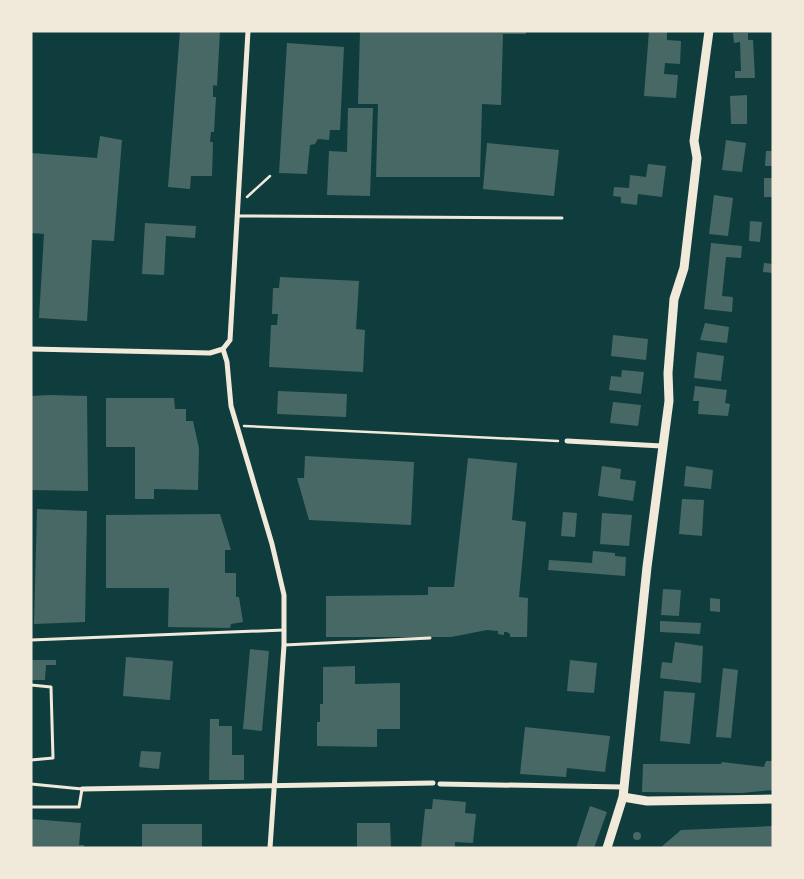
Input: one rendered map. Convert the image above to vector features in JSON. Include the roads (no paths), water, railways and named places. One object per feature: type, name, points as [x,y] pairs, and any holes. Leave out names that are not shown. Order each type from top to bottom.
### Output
[{"type":"street","points":[[31,349],[210,353],[223,349],[230,340],[248,31]]},
{"type":"street","points":[[607,848],[623,797],[662,446],[669,401],[668,373],[674,299],[684,268],[697,158],[694,141],[709,31]]},
{"type":"street","points":[[223,349],[227,362],[231,406],[279,571],[284,595],[284,645],[270,848]]},
{"type":"street","points":[[567,441],[662,446]]},
{"type":"street","points":[[82,789],[257,787],[273,784],[433,784]]},
{"type":"street","points":[[440,784],[624,787]]},
{"type":"street","points":[[623,797],[647,801],[773,799]]},
{"type":"lane","points":[[236,216],[562,218]]},
{"type":"lane","points":[[31,640],[284,630]]},
{"type":"lane","points":[[284,645],[430,638]]},
{"type":"lane","points":[[31,685],[51,687],[54,758],[31,760]]},
{"type":"lane","points":[[31,784],[82,789],[79,807],[31,807]]}]
